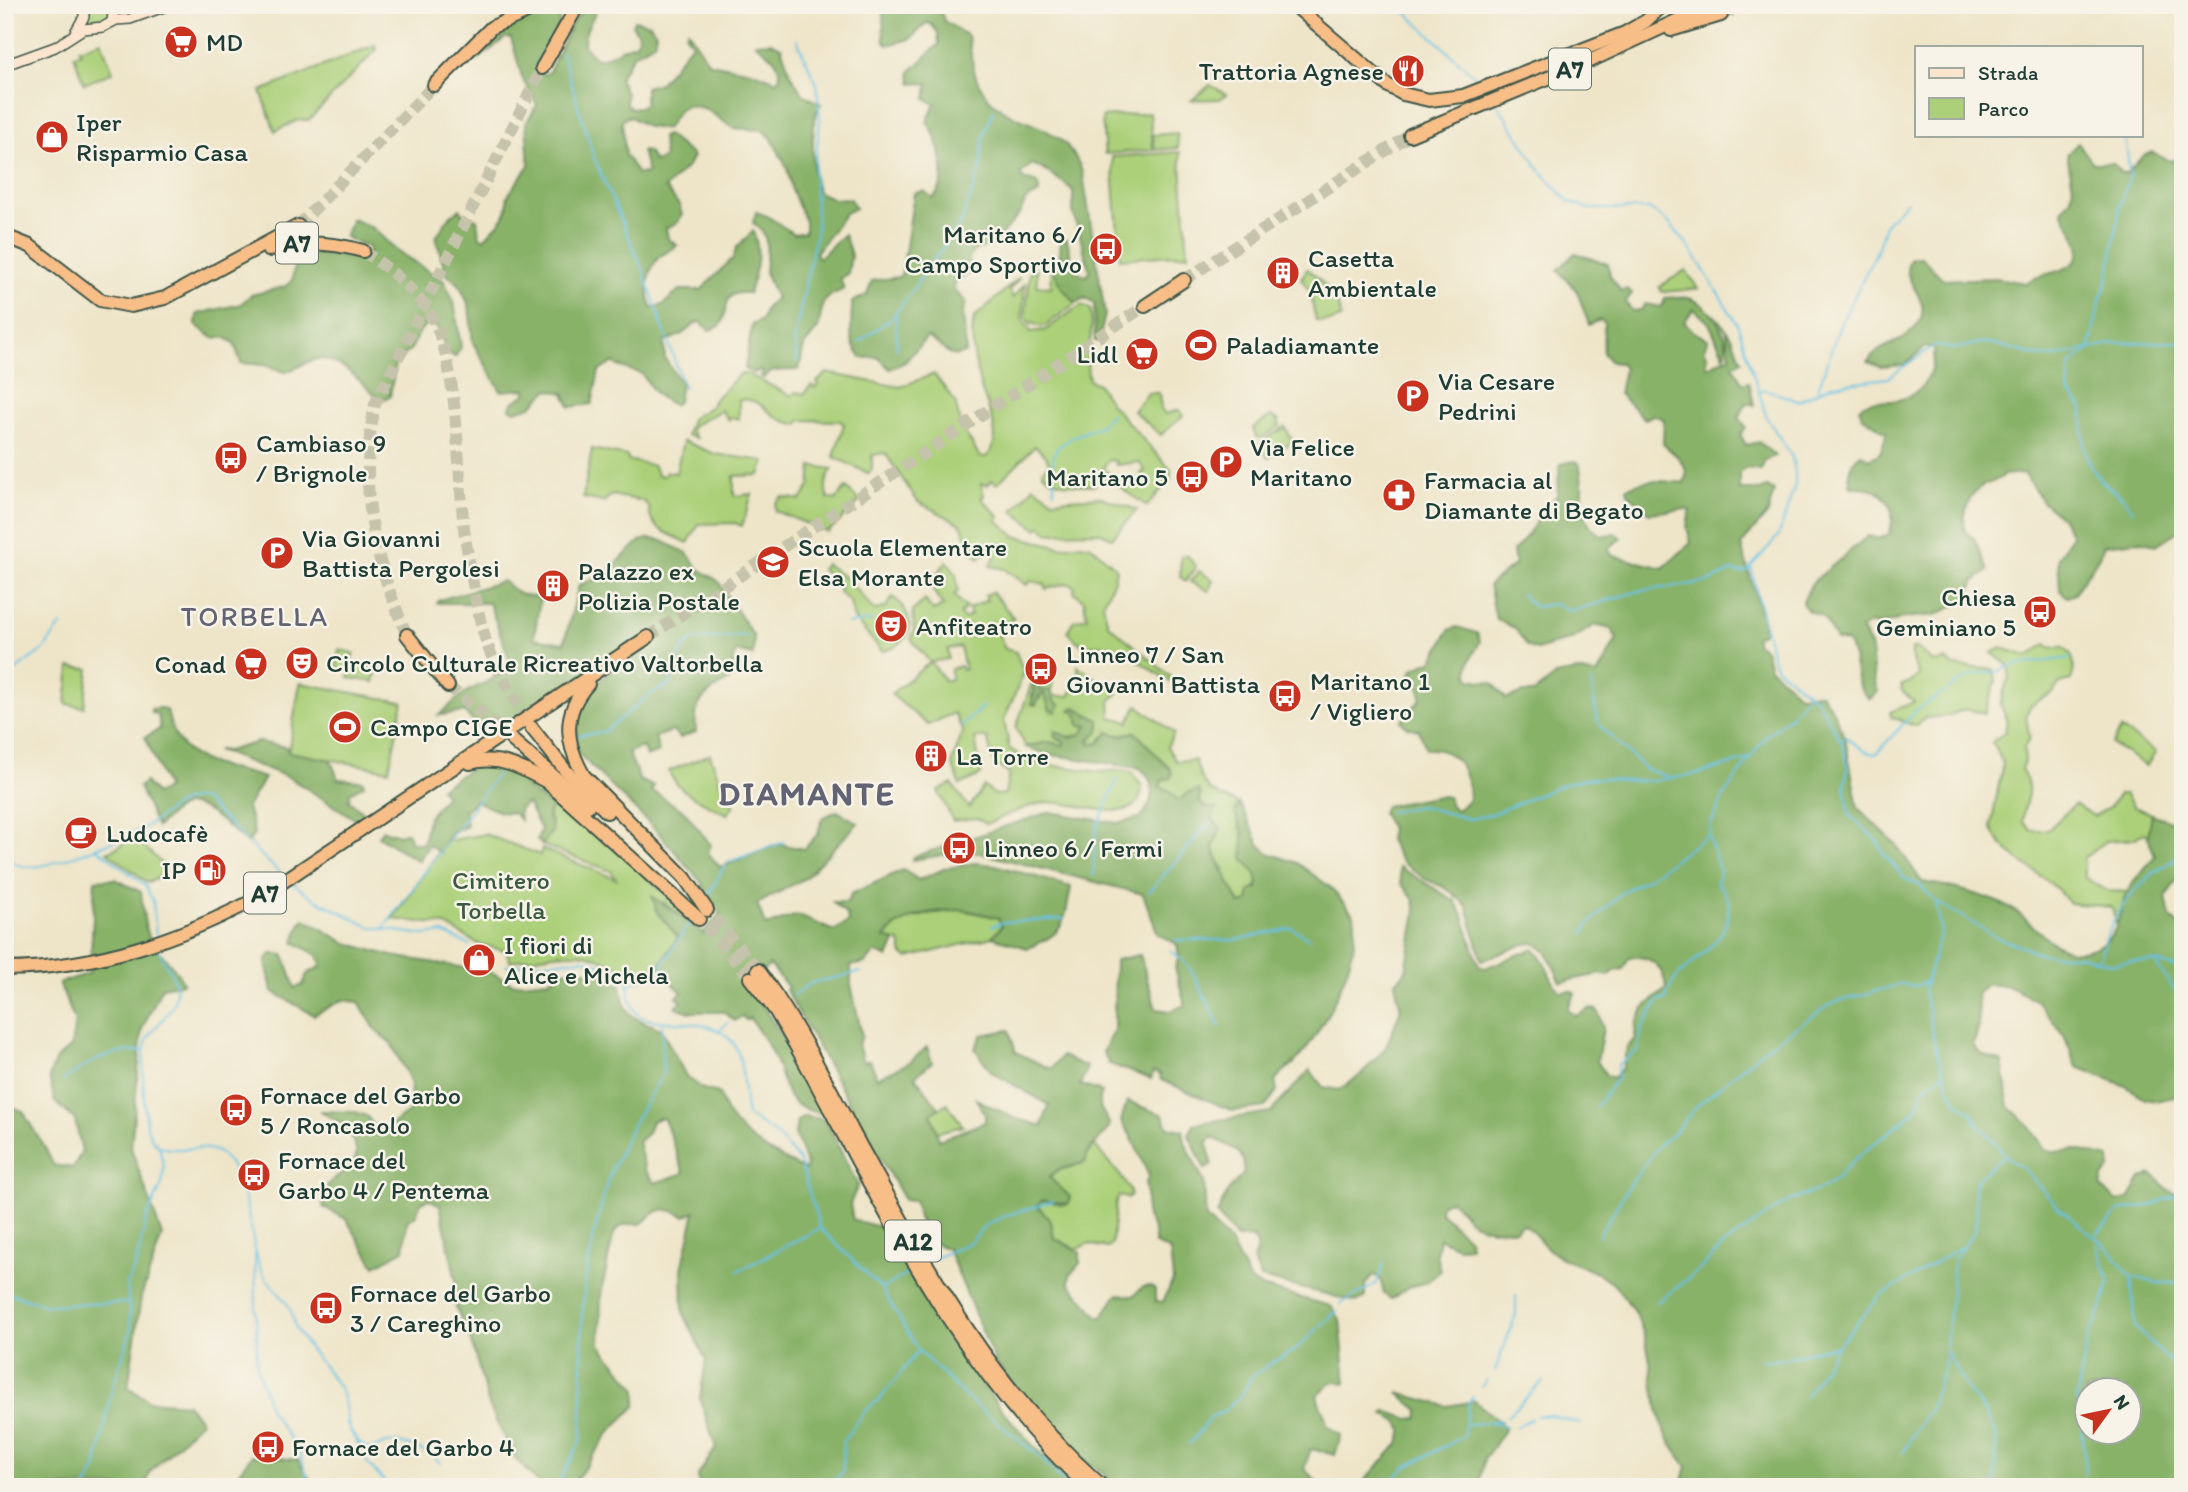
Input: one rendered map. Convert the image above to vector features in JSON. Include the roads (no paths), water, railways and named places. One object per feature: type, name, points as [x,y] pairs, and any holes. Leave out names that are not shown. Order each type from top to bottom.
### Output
[{"type":"highway","points":[[435,85],[492,27],[544,5]]},
{"type":"highway","points":[[542,68],[578,5]]},
{"type":"highway","name":"A7","points":[[1294,5],[1381,80],[1411,97],[1439,100],[1463,96],[1625,33],[1646,21],[1663,5]]},
{"type":"highway","points":[[1706,11],[1721,15]]},
{"type":"highway","name":"A7","points":[[1410,135],[1706,11]]},
{"type":"highway","name":"A7","points":[[5,236],[30,246],[87,293],[116,304],[147,304],[165,298],[233,263],[298,226]]},
{"type":"highway","name":"A7","points":[[233,263],[294,243],[344,246],[363,251]]},
{"type":"highway","points":[[1145,306],[1184,280]]},
{"type":"highway","points":[[407,635],[448,686]]},
{"type":"highway","name":"A7","points":[[5,969],[81,963],[116,955],[212,922],[260,897],[460,766],[648,637]]},
{"type":"highway","points":[[615,660],[588,684],[574,704],[568,727],[570,748],[584,776],[685,878],[707,918]]},
{"type":"highway","points":[[531,727],[566,771],[707,918]]},
{"type":"highway","points":[[512,740],[707,918]]},
{"type":"highway","points":[[460,766],[498,760],[523,768],[547,782],[707,918]]},
{"type":"highway","name":"A12","points":[[1088,1487],[1031,1430],[966,1348],[936,1300],[754,974],[803,1039],[917,1248],[979,1350],[1038,1422],[1103,1487]]},
{"type":"main road","points":[[75,32],[84,17],[84,5]]},
{"type":"main road","points":[[5,65],[55,47],[75,32],[103,27],[112,21],[169,5]]},
{"type":"main road","points":[[112,21],[115,7],[128,18]]},
{"type":"main road","points":[[84,17],[93,27]]},
{"type":"waterway","points":[[1398,5],[1482,83]]},
{"type":"waterway","points":[[797,40],[817,84],[820,120],[814,172],[817,229],[794,340],[797,362]]},
{"type":"waterway","points":[[562,53],[594,158],[644,272],[684,388]]},
{"type":"waterway","points":[[1498,105],[1539,169],[1568,201],[1590,209],[1649,209],[1668,222],[1688,245],[1738,325],[1767,418],[1792,457],[1795,471],[1795,485],[1779,535],[1751,567],[1773,660],[1778,669],[1816,699],[1842,743],[1848,765],[1845,787],[1850,816],[1877,840],[1882,851],[1904,878],[1921,886],[1936,902],[1941,932],[1924,989],[1934,1042],[1949,1089],[1958,1103],[1972,1113],[2010,1160],[2023,1168],[2059,1208],[2108,1248],[2131,1277],[2135,1328],[2169,1360],[2183,1384]]},
{"type":"waterway","points":[[859,342],[893,317],[961,222],[981,169],[983,138],[993,111]]},
{"type":"waterway","points":[[2090,348],[2100,299],[2108,280],[2120,205],[2130,176],[2125,136]]},
{"type":"waterway","points":[[1817,392],[1839,327],[1877,251],[1885,224],[1907,201]]},
{"type":"waterway","points":[[896,315],[897,349]]},
{"type":"waterway","points":[[1760,391],[1765,389],[1798,401],[1832,385],[1888,378],[1935,345],[1953,349],[1990,343],[2038,356],[2055,357],[2115,343],[2183,342]]},
{"type":"waterway","points":[[2089,350],[2071,364],[2068,391],[2083,409],[2083,438],[2090,465],[2102,481],[2122,497],[2133,511]]},
{"type":"waterway","points":[[1054,491],[1053,459],[1057,448],[1073,437],[1100,426],[1111,414]]},
{"type":"waterway","points":[[1521,594],[1535,607],[1554,604],[1572,611],[1639,591],[1709,582],[1732,571],[1742,573],[1751,569]]},
{"type":"waterway","points":[[847,624],[872,621]]},
{"type":"waterway","points":[[5,678],[44,649],[61,625]]},
{"type":"waterway","points":[[579,735],[604,732],[652,693],[670,685],[682,651],[692,640],[748,635]]},
{"type":"waterway","points":[[1842,740],[1846,737],[1866,752],[1876,754],[1916,710],[1971,675],[1997,672],[2014,665],[2071,658]]},
{"type":"waterway","points":[[1591,680],[1597,720],[1603,729],[1645,769],[1669,777]]},
{"type":"waterway","points":[[1596,1107],[1618,1077],[1617,1065],[1637,1051],[1642,1028],[1659,1000],[1666,1000],[1670,987],[1678,976],[1713,945],[1722,933],[1728,918],[1728,901],[1717,882],[1720,872],[1709,837],[1711,824],[1724,795],[1766,736],[1791,716],[1808,694]]},
{"type":"waterway","points":[[962,726],[983,706]]},
{"type":"waterway","points":[[1390,812],[1420,806],[1470,819],[1492,814],[1567,783],[1591,778],[1659,780],[1703,773],[1750,758]]},
{"type":"waterway","points":[[383,929],[499,772]]},
{"type":"waterway","points":[[1093,876],[1096,830],[1118,778]]},
{"type":"waterway","points":[[5,858],[27,867],[53,863],[133,833],[179,804],[195,799],[204,800],[283,876]]},
{"type":"waterway","points":[[1149,892],[1210,822]]},
{"type":"waterway","points":[[1584,933],[1589,924],[1624,891],[1647,879],[1708,835]]},
{"type":"waterway","points":[[708,896],[726,863],[784,842]]},
{"type":"waterway","points":[[95,847],[145,885],[153,901],[156,935]]},
{"type":"waterway","points":[[2100,959],[2111,926],[2129,897],[2153,874],[2183,856]]},
{"type":"waterway","points":[[291,882],[315,899],[370,927],[424,935],[443,933],[470,945]]},
{"type":"waterway","points":[[1937,902],[1996,937],[2042,954],[2080,956],[2113,964],[2131,961],[2156,962],[2183,969]]},
{"type":"waterway","points":[[992,926],[1004,922],[1064,919]]},
{"type":"waterway","points":[[629,983],[655,976],[691,921]]},
{"type":"waterway","points":[[1175,940],[1236,940],[1292,928],[1310,939]]},
{"type":"waterway","points":[[158,948],[172,974],[176,991],[173,1005],[151,1034],[145,1047],[145,1110],[153,1140],[161,1147],[170,1149],[204,1148],[215,1151],[233,1168],[244,1195],[260,1267],[288,1305],[295,1327],[302,1338],[340,1390],[349,1426],[356,1439],[369,1449],[387,1443],[408,1446],[423,1451],[440,1463]]},
{"type":"waterway","points":[[1171,951],[1189,966],[1220,1027]]},
{"type":"waterway","points":[[506,966],[584,959],[626,974],[633,1007],[643,1017],[700,1025],[715,1029],[728,1037],[739,1056],[747,1115],[778,1136],[800,1162],[820,1228],[882,1289],[918,1350],[970,1401],[1038,1455],[1069,1487]]},
{"type":"waterway","points":[[2154,962],[2183,1001]]},
{"type":"waterway","points":[[793,996],[811,983],[861,972]]},
{"type":"waterway","points":[[1599,1236],[1630,1184],[1661,1143],[1670,1137],[1697,1106],[1768,1046],[1833,1003],[1901,984],[1914,986],[1926,982]]},
{"type":"waterway","points":[[556,1487],[582,1439],[582,1317],[586,1273],[595,1230],[609,1177],[633,1123],[663,1074],[662,1023]]},
{"type":"waterway","points":[[718,1031],[728,1023]]},
{"type":"waterway","points":[[63,1081],[101,1058],[121,1052],[144,1051]]},
{"type":"waterway","points":[[1656,1303],[1697,1272],[1726,1243],[1787,1202],[1824,1188],[1837,1178],[1854,1160],[1916,1110],[1923,1090],[1943,1073]]},
{"type":"waterway","points":[[86,1487],[96,1469],[111,1393],[131,1330],[127,1284],[136,1264],[147,1217],[162,1184],[164,1167],[159,1147]]},
{"type":"waterway","points":[[1903,1453],[1929,1412],[1944,1368],[1954,1259],[1975,1231],[1977,1214],[1974,1187],[1978,1178],[2003,1156]]},
{"type":"waterway","points":[[2096,1235],[2119,1211],[2152,1205],[2183,1192]]},
{"type":"waterway","points":[[931,1260],[971,1242],[986,1225],[1053,1201]]},
{"type":"waterway","points":[[738,1271],[820,1228]]},
{"type":"waterway","points":[[2085,1475],[2082,1420],[2077,1399],[2088,1335],[2097,1320],[2109,1283],[2097,1244]]},
{"type":"waterway","points":[[1761,1360],[1778,1360],[1837,1346],[1879,1297],[1961,1247]]},
{"type":"waterway","points":[[255,1253],[257,1367],[270,1410],[299,1452],[311,1487]]},
{"type":"waterway","points":[[1340,1304],[1376,1284],[1384,1264]]},
{"type":"waterway","points":[[883,1288],[914,1270]]},
{"type":"waterway","points":[[2133,1277],[2157,1283],[2183,1283]]},
{"type":"waterway","points":[[5,1292],[47,1305],[128,1303]]},
{"type":"waterway","points":[[1495,1371],[1516,1314],[1516,1296]]},
{"type":"waterway","points":[[1189,1444],[1211,1417],[1223,1412],[1243,1393],[1250,1379],[1266,1366],[1295,1350],[1337,1311]]},
{"type":"waterway","points":[[1806,1397],[1836,1347]]},
{"type":"waterway","points":[[828,1487],[843,1471],[843,1441],[866,1410],[882,1397],[918,1351]]},
{"type":"waterway","points":[[1947,1352],[1968,1392],[1981,1406],[1996,1435],[1995,1487]]},
{"type":"waterway","points":[[1481,1387],[1487,1380]]},
{"type":"waterway","points":[[1508,1416],[1543,1381]]},
{"type":"waterway","points":[[1384,1487],[1408,1466],[1464,1436],[1468,1404],[1473,1397]]},
{"type":"waterway","points":[[1537,1416],[1551,1415],[1580,1424]]},
{"type":"waterway","points":[[1516,1427],[1531,1419]]},
{"type":"waterway","points":[[1467,1425],[1501,1420]]},
{"type":"waterway","points":[[346,1422],[368,1464],[389,1487]]},
{"type":"waterway","points":[[1490,1423],[1506,1426]]},
{"type":"tunnel","points":[[1721,15],[1746,5]]},
{"type":"tunnel","points":[[407,635],[385,578],[372,522],[368,465],[375,404],[542,68]]},
{"type":"tunnel","points":[[298,226],[434,85]]},
{"type":"tunnel","points":[[1184,280],[1410,135]]},
{"type":"tunnel","points":[[363,251],[413,292],[438,329],[452,387],[466,543],[481,622],[492,658],[531,727]]},
{"type":"tunnel","points":[[648,637],[1145,306]]},
{"type":"tunnel","points":[[448,686],[512,739]]},
{"type":"tunnel","points":[[714,918],[758,970]]},
{"type":"tunnel","points":[[706,926],[750,978]]},
{"type":"place","name":"MD","points":[[181,42]]},
{"type":"place","name":"Trattoria Agnese","points":[[1408,71]]},
{"type":"place","name":"Iper Risparmio Casa","points":[[52,137]]},
{"type":"place","name":"Maritano 6 / Campo Sportivo","points":[[1106,249]]},
{"type":"place","name":"Casetta Ambientale","points":[[1283,273]]},
{"type":"place","name":"Paladiamante","points":[[1201,345]]},
{"type":"place","name":"Lidl","points":[[1142,354]]},
{"type":"place","name":"Via Cesare Pedrini","points":[[1413,396]]},
{"type":"place","name":"Cambiaso 9 / Brignole","points":[[231,458]]},
{"type":"place","name":"Via Felice Maritano","points":[[1226,462]]},
{"type":"place","name":"Maritano 5","points":[[1192,477]]},
{"type":"place","name":"Farmacia al Diamante di Begato","points":[[1399,495]]},
{"type":"place","name":"Via Giovanni Battista Pergolesi","points":[[277,553]]},
{"type":"place","name":"Scuola Elementare Elsa Morante","points":[[773,562]]},
{"type":"place","name":"Palazzo ex Polizia Postale","points":[[553,586]]},
{"type":"place","name":"Chiesa Geminiano 5","points":[[2040,612]]},
{"type":"place","name":"Anfiteatro","points":[[891,626]]},
{"type":"place","name":"Circolo Culturale Ricreativo Valtorbella","points":[[302,663]]},
{"type":"place","name":"Conad","points":[[251,664]]},
{"type":"place","name":"Linneo 7 / San Giovanni Battista","points":[[1041,669]]},
{"type":"place","name":"Maritano 1 / Vigliero","points":[[1285,696]]},
{"type":"place","name":"Campo CIGE","points":[[345,727]]},
{"type":"place","name":"La Torre","points":[[931,756]]},
{"type":"place","name":"Ludocafè","points":[[81,833]]},
{"type":"place","name":"Linneo 6 / Fermi","points":[[959,848]]},
{"type":"place","name":"IP","points":[[210,870]]},
{"type":"place","name":"I fiori di Alice e Michela","points":[[479,960]]},
{"type":"place","name":"Fornace del Garbo 5 / Roncasolo","points":[[236,1110]]},
{"type":"place","name":"Fornace del Garbo 4 / Pentema","points":[[254,1175]]},
{"type":"place","name":"Fornace del Garbo 3 / Careghino","points":[[326,1308]]},
{"type":"place","name":"Fornace del Garbo 4","points":[[268,1447]]},
{"type":"district","name":"TORBELLA","points":[[255,616]]},
{"type":"district","name":"DIAMANTE","points":[[807,793]]},
{"type":"park label","name":"Cimitero Torbella","points":[[501,895]]}]
